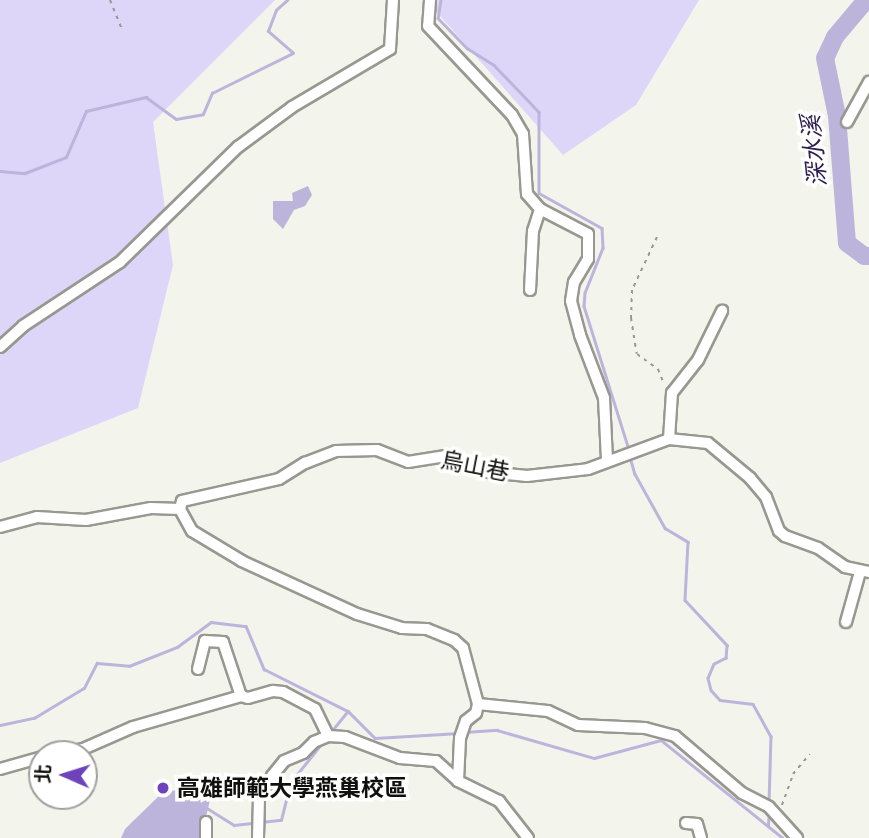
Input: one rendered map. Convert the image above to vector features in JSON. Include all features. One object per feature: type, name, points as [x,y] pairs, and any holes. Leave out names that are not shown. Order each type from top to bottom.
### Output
[{"type":"lane","points":[[0,347],[23,326],[120,262],[238,147],[292,107],[390,49],[393,0]]},
{"type":"lane","points":[[430,0],[428,26],[512,115],[523,134],[527,194],[540,209],[588,234],[588,259],[574,282],[571,301],[580,335],[604,398],[613,458],[669,439],[708,443],[736,465],[766,497],[779,531],[785,536],[800,539],[845,567],[865,572],[846,622]]},
{"type":"lane","points":[[847,122],[869,82]]},
{"type":"lane","points":[[530,290],[533,231],[540,209]]},
{"type":"lane","points":[[669,439],[672,393],[698,360],[722,311]]},
{"type":"lane","name":"烏山巷","points":[[0,527],[37,517],[86,520],[151,508],[180,509],[182,501],[279,479],[305,463],[336,451],[377,450],[408,462],[446,456],[488,472],[527,476],[588,469],[613,458]]},
{"type":"lane","points":[[180,509],[192,531],[242,561],[357,614],[402,628],[427,629],[454,640],[463,648],[478,704],[476,713],[466,721],[460,738],[458,781]]},
{"type":"lane","points":[[198,669],[205,641],[223,642],[241,696]]},
{"type":"lane","points":[[98,742],[133,727],[241,696],[256,697],[273,691],[310,704],[320,714],[328,736]]},
{"type":"lane","points":[[478,704],[548,711],[578,724],[661,730],[689,745],[742,793],[779,816],[797,838]]},
{"type":"lane","points":[[258,838],[258,797],[272,776],[284,761],[303,753],[314,742],[328,736],[345,737],[391,756],[436,761],[458,781],[499,801],[527,838]]},
{"type":"lane","points":[[0,769],[28,761]]},
{"type":"lane","points":[[206,822],[206,838]]},
{"type":"lane","points":[[686,823],[697,824],[701,838]]},
{"type":"path","points":[[110,0],[122,29]]},
{"type":"path","points":[[657,237],[632,290],[632,337],[637,354],[658,369],[672,393]]},
{"type":"path","points":[[779,816],[793,774],[810,754]]},
{"type":"shaded area","points":[[0,0],[275,0],[153,122],[173,265],[138,408],[0,463]]},
{"type":"shaded area","points":[[426,0],[699,0],[636,105],[563,155]]},
{"type":"shaded area","points":[[308,186],[312,195],[305,206],[294,210],[283,229],[273,219],[273,201],[293,201],[292,193]]},
{"type":"shaded area","points":[[214,783],[201,838],[121,838],[125,829],[163,792],[198,785],[210,789]]},
{"type":"waterway","points":[[0,171],[25,173],[66,157],[86,111],[146,97],[176,119],[203,114],[212,93],[293,53],[268,31],[276,10],[287,0]]},
{"type":"waterway","points":[[441,0],[438,18],[467,48],[494,65],[539,112],[539,193],[602,228],[603,248],[585,293],[584,306],[629,450]]},
{"type":"waterway","name":"深水溪","points":[[866,0],[835,37],[825,58],[837,116],[847,243],[864,256],[869,256]]},
{"type":"waterway","points":[[630,457],[635,474],[665,528],[688,542],[685,600],[727,645],[726,658],[714,664],[708,678],[711,690],[720,700],[753,704],[771,736],[769,802]]},
{"type":"waterway","points":[[0,725],[34,718],[84,688],[97,663],[129,666],[177,647],[211,622],[246,626],[264,669],[348,711]]},
{"type":"waterway","points":[[330,733],[348,711],[375,738],[459,733]]},
{"type":"waterway","points":[[465,732],[497,730],[594,758],[661,740],[783,838]]},
{"type":"waterway","points":[[261,822],[281,820],[290,783],[322,743]]},
{"type":"waterway","points":[[207,808],[234,825],[254,823]]},
{"type":"waterway","points":[[768,825],[769,812]]},
{"type":"place","name":"高雄師範大學燕巢校區","points":[[163,788]]}]
